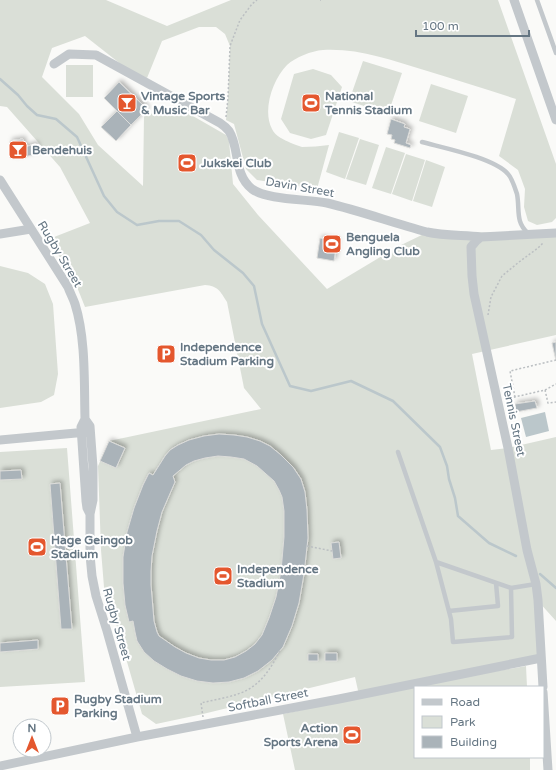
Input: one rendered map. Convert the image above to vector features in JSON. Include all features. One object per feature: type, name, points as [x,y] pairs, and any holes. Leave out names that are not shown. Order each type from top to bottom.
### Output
[{"type":"street","points":[[514,0],[556,120]]},
{"type":"street","name":"Davin Street","points":[[54,64],[69,54],[96,55],[220,123],[228,129],[232,136],[241,174],[253,189],[262,194],[272,197],[325,203],[358,211],[428,232],[481,237]]},
{"type":"street","name":"Rugby Street","points":[[0,180],[68,287],[75,304],[84,360],[86,427],[93,467],[90,514],[90,555],[92,576],[96,596],[137,737]]},
{"type":"street","points":[[0,234],[31,229]]},
{"type":"street","points":[[481,237],[553,234]]},
{"type":"street","name":"Tennis Street","points":[[481,237],[476,240],[471,247],[474,294],[498,401],[527,550],[536,584],[543,686]]},
{"type":"street","points":[[0,434],[86,427]]},
{"type":"street","points":[[0,440],[86,427]]},
{"type":"street","name":"Softball Street","points":[[0,766],[137,737],[346,698],[541,658]]},
{"type":"street","points":[[544,708],[548,770]]},
{"type":"lane","points":[[537,0],[556,53]]},
{"type":"lane","points":[[422,142],[489,161],[502,168],[509,175],[517,194],[519,220],[523,229],[530,234]]},
{"type":"lane","points":[[398,452],[436,562],[451,619],[453,642],[512,637],[511,588]]},
{"type":"lane","points":[[436,562],[511,588],[536,584]]},
{"type":"lane","points":[[449,611],[498,606],[496,583]]},
{"type":"path","points":[[220,123],[226,120],[230,46],[240,20],[252,4],[257,0]]},
{"type":"path","points":[[487,321],[491,297],[502,276],[538,248],[553,234]]},
{"type":"path","points":[[515,397],[510,371],[556,360]]},
{"type":"path","points":[[498,401],[545,390],[556,384]]},
{"type":"path","points":[[545,390],[548,403],[556,402]]},
{"type":"path","points":[[307,546],[332,552]]},
{"type":"path","points":[[205,724],[201,703],[249,689],[270,669],[280,650]]},
{"type":"green space","points":[[0,0],[106,0],[167,26],[231,0],[498,0],[556,164],[556,218],[552,222],[537,225],[528,221],[524,207],[525,189],[518,170],[499,156],[516,99],[387,59],[349,51],[323,50],[295,59],[287,65],[277,78],[270,95],[268,113],[273,131],[277,136],[302,147],[329,145],[317,189],[257,180],[246,169],[234,124],[226,120],[230,46],[225,34],[216,27],[199,27],[162,41],[147,78],[127,69],[85,36],[52,48],[42,77],[79,114],[98,145],[143,186],[144,116],[169,108],[179,108],[226,135],[229,141],[233,184],[258,215],[327,289],[397,247],[428,232],[556,233],[556,335],[472,354],[491,450],[508,448],[556,437],[556,621],[538,601],[541,658],[359,695],[355,677],[156,724],[142,714],[104,587],[98,466],[109,441],[261,409],[244,388],[227,302],[216,288],[205,285],[85,307],[77,287],[49,239],[90,223],[60,167],[7,107],[0,106]]},
{"type":"green space","points":[[363,61],[402,73],[388,114],[349,101]]},
{"type":"green space","points":[[66,65],[93,65],[93,97],[66,97]]},
{"type":"green space","name":"National Tennis Stadium","points":[[313,69],[331,75],[342,87],[326,135],[311,139],[290,133],[281,119],[294,74]]},
{"type":"green space","points":[[431,84],[468,96],[456,133],[419,121]]},
{"type":"green space","points":[[339,132],[359,138],[345,179],[326,172]]},
{"type":"green space","points":[[360,139],[379,145],[366,185],[346,179]]},
{"type":"green space","points":[[386,147],[405,153],[391,194],[372,188]]},
{"type":"green space","points":[[406,154],[425,160],[412,201],[392,194]]},
{"type":"green space","points":[[426,160],[445,167],[432,207],[413,201]]},
{"type":"green space","points":[[0,266],[28,273],[45,284],[53,304],[58,374],[54,395],[41,402],[0,408]]},
{"type":"green space","name":"Hage Geingob Stadium","points":[[67,448],[85,682],[0,687],[0,452]]},
{"type":"green space","name":"Action Sports Arena","points":[[526,666],[527,686],[415,686]]},
{"type":"green space","name":"Action Sports Arena","points":[[414,686],[414,758],[530,758],[530,770],[295,770],[283,714]]},
{"type":"shaded area","points":[[545,412],[549,431],[526,437],[521,418]]},
{"type":"building","points":[[119,82],[147,109],[131,125],[104,98]]},
{"type":"building","points":[[117,111],[131,125],[116,141],[101,127]]},
{"type":"building","points":[[391,119],[405,124],[404,127],[410,129],[406,143],[411,145],[410,148],[394,143],[395,140],[391,139],[392,135],[387,134]]},
{"type":"building","points":[[23,139],[24,147],[36,144],[38,154],[13,159],[10,141]]},
{"type":"building","points":[[320,238],[337,241],[334,261],[317,258]]},
{"type":"building","points":[[556,342],[556,361],[552,343]]},
{"type":"building","points":[[535,401],[537,408],[516,412],[515,404]]},
{"type":"building","points":[[219,434],[234,435],[247,437],[270,446],[293,467],[301,479],[305,492],[307,510],[308,538],[299,603],[292,626],[283,647],[272,660],[258,671],[244,678],[229,682],[213,683],[197,681],[181,676],[154,661],[144,652],[137,641],[133,621],[129,622],[125,605],[123,557],[127,532],[143,485],[149,473],[153,475],[170,450],[189,440]],"holes":[[[218,456],[244,459],[257,466],[274,481],[279,490],[282,497],[284,511],[284,537],[281,571],[276,597],[269,618],[262,635],[255,644],[235,657],[224,660],[211,660],[199,658],[186,653],[159,636],[154,621],[151,585],[152,556],[162,512],[175,482],[173,476],[186,465],[194,461]]]},
{"type":"building","points":[[109,441],[125,448],[116,468],[100,461]]},
{"type":"building","points":[[21,470],[22,479],[0,480],[0,471]]},
{"type":"building","points":[[60,483],[72,629],[61,629],[50,484]]},
{"type":"building","points":[[339,542],[341,558],[333,559],[331,543]]},
{"type":"building","points":[[38,640],[38,649],[0,652],[0,643]]},
{"type":"building","points":[[325,653],[337,653],[337,661],[325,661]]},
{"type":"building","points":[[308,654],[318,654],[318,661],[308,661]]},
{"type":"waterway","points":[[0,79],[37,115],[56,119],[77,137],[104,196],[117,212],[137,225],[159,221],[179,221],[201,235],[214,250],[243,273],[254,286],[262,324],[290,386],[311,391],[351,381],[393,401],[440,447],[447,466],[458,516],[489,543],[516,556]]},
{"type":"waterway","points":[[540,574],[556,588]]},
{"type":"place","name":"Vintage Sports & Music Bar","points":[[127,103]]},
{"type":"place","name":"National Tennis Stadium","points":[[311,103]]},
{"type":"place","name":"Bendehuis","points":[[18,150]]},
{"type":"place","name":"Jukskei Club","points":[[187,163]]},
{"type":"place","name":"Benguela Angling Club","points":[[332,244]]},
{"type":"place","name":"Independence Stadium Parking","points":[[166,354]]},
{"type":"place","name":"Hage Geingob Stadium","points":[[37,547]]},
{"type":"place","name":"Independence Stadium","points":[[223,576]]},
{"type":"place","name":"Rugby Stadium Parking","points":[[60,706]]},
{"type":"place","name":"Action Sports Arena","points":[[352,735]]}]
